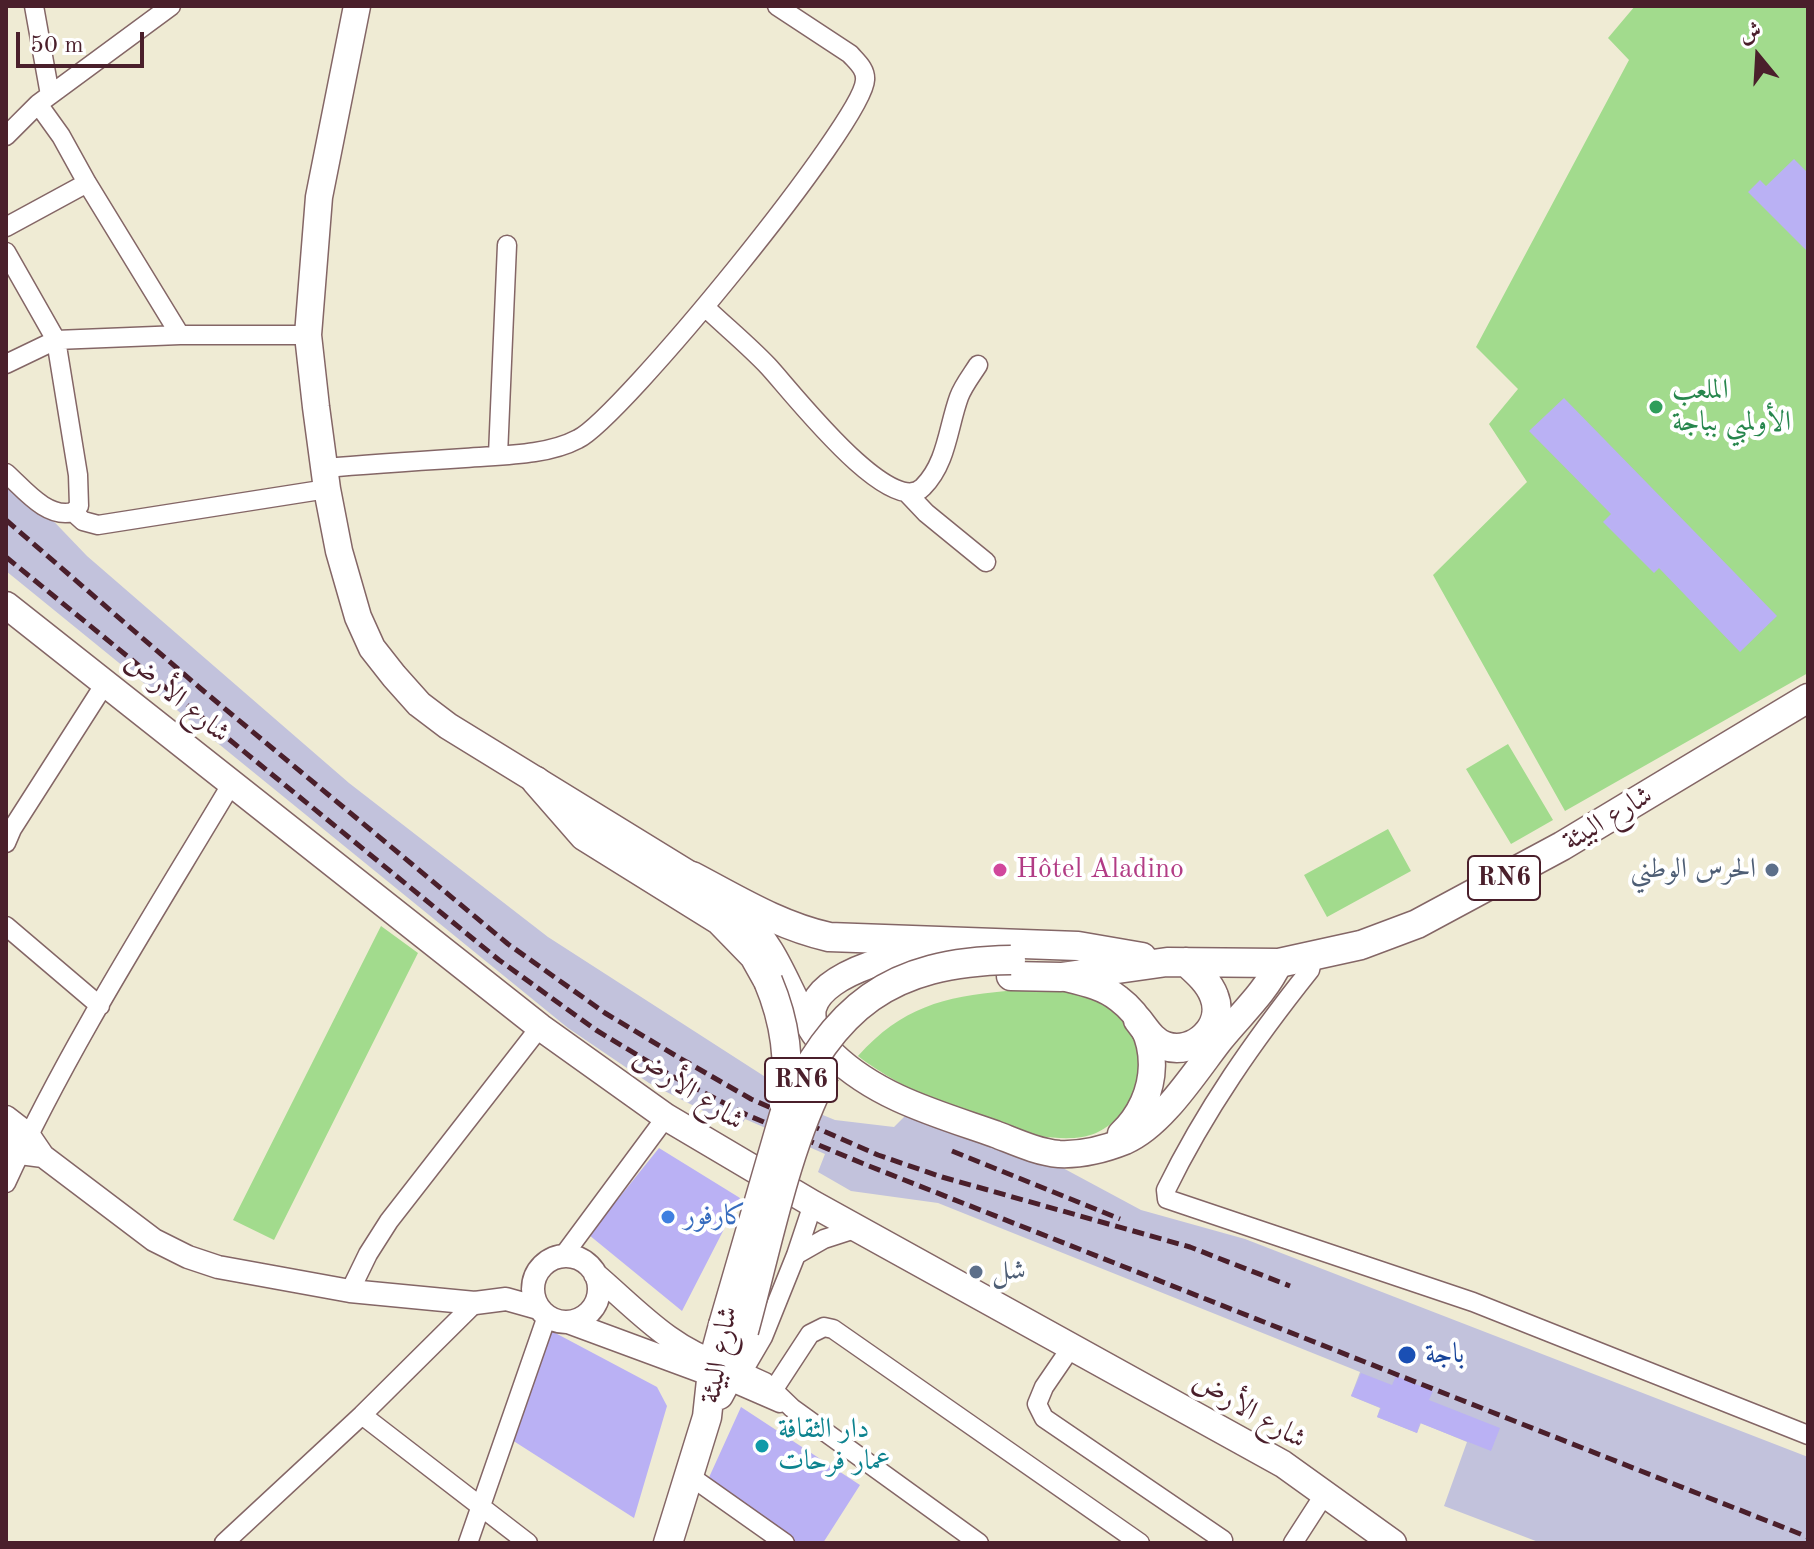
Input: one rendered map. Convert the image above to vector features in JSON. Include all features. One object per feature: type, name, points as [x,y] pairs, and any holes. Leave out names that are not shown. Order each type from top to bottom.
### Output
[{"type":"main road","points":[[357,6],[319,197],[308,335],[326,478],[339,551],[358,617],[372,648],[419,704],[448,726],[692,876],[776,920],[829,937],[1006,960]]},
{"type":"main road","name":"شارع الأرض","points":[[6,605],[540,1027],[666,1117],[1070,1349],[1283,1464],[1393,1543]]},
{"type":"main road","name":"شارع البيئة","points":[[690,1476],[707,1417],[727,1373],[733,1328],[780,1126],[797,1087],[832,1031],[854,1009],[878,992],[926,971],[956,964],[1006,960],[1279,963],[1361,945],[1417,924],[1463,901],[1562,846],[1808,698]]},
{"type":"main road","points":[[536,781],[584,836],[719,920],[754,956],[768,981],[785,1027],[787,1075],[780,1126]]},
{"type":"main road","points":[[692,876],[752,925],[770,950],[815,1033],[829,1052],[854,1074],[906,1103],[1043,1151],[1071,1154],[1098,1149],[1127,1140],[1153,1122],[1210,1041],[1264,989],[1279,963]]},
{"type":"main road","points":[[815,1033],[813,1008],[817,998],[839,979],[900,956],[938,949],[1006,960]]},
{"type":"main road","name":"شارع البيئة","points":[[1006,960],[1061,977],[1168,961]]},
{"type":"main road","name":"شارع البيئة","points":[[733,1328],[803,1123],[829,1065],[845,1043],[864,1024],[890,1006],[934,986],[986,977],[1006,960]]},
{"type":"main road","points":[[1168,961],[1209,986],[1214,996],[1215,1020],[1210,1041]]},
{"type":"main road","points":[[1061,977],[1108,992],[1130,1009],[1155,1041],[1166,1046],[1191,1046],[1210,1041]]},
{"type":"main road","points":[[1098,1149],[1132,1123],[1146,1100],[1152,1058],[1150,1045],[1138,1020]]},
{"type":"main road","name":"RN6","points":[[670,1542],[690,1476]]},
{"type":"street","points":[[34,6],[44,100],[87,183],[180,335]]},
{"type":"street","points":[[6,136],[44,100],[171,6]]},
{"type":"street","points":[[73,512],[83,521],[98,525],[326,478],[564,445],[583,436],[610,412],[705,307],[820,161],[844,126],[865,82],[863,71],[850,54],[777,6]]},
{"type":"street","points":[[6,227],[87,183]]},
{"type":"street","points":[[498,455],[507,245]]},
{"type":"street","points":[[6,252],[56,340],[78,475],[79,506],[73,512],[56,513],[39,503],[6,473]]},
{"type":"street","points":[[705,307],[766,364],[842,450],[871,473],[908,494],[926,513],[986,562]]},
{"type":"street","points":[[6,364],[56,340],[180,335],[308,335]]},
{"type":"street","points":[[908,494],[922,489],[936,469],[949,439],[959,398],[978,365]]},
{"type":"street","points":[[8,832],[106,682]]},
{"type":"street","points":[[6,1183],[18,1143],[232,783]]},
{"type":"street","points":[[6,926],[100,1006]]},
{"type":"street","points":[[1313,957],[1310,970],[1233,1074],[1183,1157],[1165,1194],[1170,1202],[1473,1302],[1808,1435]]},
{"type":"street","points":[[350,1291],[389,1221],[540,1027]]},
{"type":"street","points":[[1210,1041],[1233,1074]]},
{"type":"street","points":[[6,1117],[18,1143],[43,1156],[170,1249],[218,1267],[350,1291],[475,1303],[506,1299],[774,1389],[792,1408]]},
{"type":"street","points":[[563,1256],[666,1117]]},
{"type":"street","points":[[727,1373],[763,1337],[813,1204]]},
{"type":"street","points":[[796,1255],[824,1239],[858,1228]]},
{"type":"street","points":[[506,1299],[548,1262],[563,1256],[576,1258],[587,1264],[671,1339],[792,1408],[979,1543]]},
{"type":"street","points":[[536,1274],[533,1291],[551,1315],[581,1318],[591,1311],[597,1299],[599,1287],[595,1274]]},
{"type":"street","points":[[224,1543],[362,1415],[475,1303]]},
{"type":"street","points":[[468,1543],[478,1507],[551,1315]]},
{"type":"street","points":[[774,1389],[810,1334],[824,1327],[833,1329],[1140,1543]]},
{"type":"street","points":[[1070,1349],[1040,1395],[1037,1404],[1044,1418],[1223,1540]]},
{"type":"street","points":[[362,1415],[528,1543]]},
{"type":"street","points":[[690,1476],[785,1543]]},
{"type":"street","points":[[1293,1543],[1324,1495]]},
{"type":"shaded area","points":[[6,476],[87,556],[349,783],[548,937],[767,1078],[764,1091],[835,1120],[894,1127],[908,1113],[1048,1160],[1141,1210],[1245,1239],[1808,1457],[1808,1543],[1541,1543],[1444,1506],[1467,1442],[1421,1423],[1417,1433],[1377,1417],[1380,1408],[1351,1396],[1360,1372],[938,1203],[851,1191],[818,1172],[825,1154],[745,1119],[739,1129],[649,1083],[568,1028],[6,571]]},
{"type":"green space","name":"الملعب الأولمبي بباجة","points":[[1635,6],[1808,6],[1808,673],[1565,811],[1433,575],[1527,482],[1489,424],[1518,389],[1476,347],[1629,60],[1608,38]]},
{"type":"green space","points":[[1508,744],[1553,820],[1511,844],[1466,769]]},
{"type":"green space","points":[[1388,829],[1411,871],[1327,917],[1304,875]]},
{"type":"green space","points":[[381,926],[418,953],[274,1240],[233,1220]]},
{"type":"green space","points":[[1006,991],[1076,991],[1089,995],[1122,1016],[1139,1047],[1141,1064],[1133,1097],[1111,1124],[1096,1133],[1072,1138],[1008,1129],[938,1103],[906,1087],[858,1056],[891,1026],[925,1007],[962,997]]},
{"type":"building","points":[[1794,159],[1808,173],[1808,252],[1748,192],[1760,180],[1766,186]]},
{"type":"building","points":[[1564,398],[1777,616],[1740,652],[1659,568],[1654,573],[1603,522],[1611,514],[1529,431]]},
{"type":"building","name":"كارفور","points":[[659,1148],[740,1198],[682,1311],[589,1235]]},
{"type":"building","points":[[544,1327],[657,1387],[667,1406],[634,1518],[512,1440]]},
{"type":"building","points":[[1361,1373],[1392,1385],[1396,1376],[1433,1391],[1429,1400],[1500,1428],[1491,1451],[1420,1423],[1417,1433],[1377,1417],[1381,1408],[1351,1396]]},
{"type":"building","name":"دار الثقافة عمار فرحات","points":[[741,1407],[860,1485],[823,1543],[792,1543],[706,1484]]},
{"type":"railway","points":[[6,520],[200,688],[508,944],[605,1013],[678,1057],[751,1099],[878,1155],[942,1177],[1190,1247],[1290,1286]]},
{"type":"railway","points":[[6,557],[499,960],[596,1030],[672,1076],[747,1115],[864,1164],[1808,1537]]},
{"type":"railway","points":[[952,1151],[1120,1219]]},
{"type":"place","name":"الملعب الأولمبي بباجة","points":[[1656,407]]},
{"type":"place","name":"Hôtel Aladino","points":[[1000,870]]},
{"type":"place","name":"الحرس الوطني","points":[[1772,870]]},
{"type":"place","name":"كارفور","points":[[668,1217]]},
{"type":"place","name":"شل","points":[[976,1272]]},
{"type":"place","name":"باجة","points":[[1407,1355]]},
{"type":"place","name":"دار الثقافة عمار فرحات","points":[[762,1446]]}]
